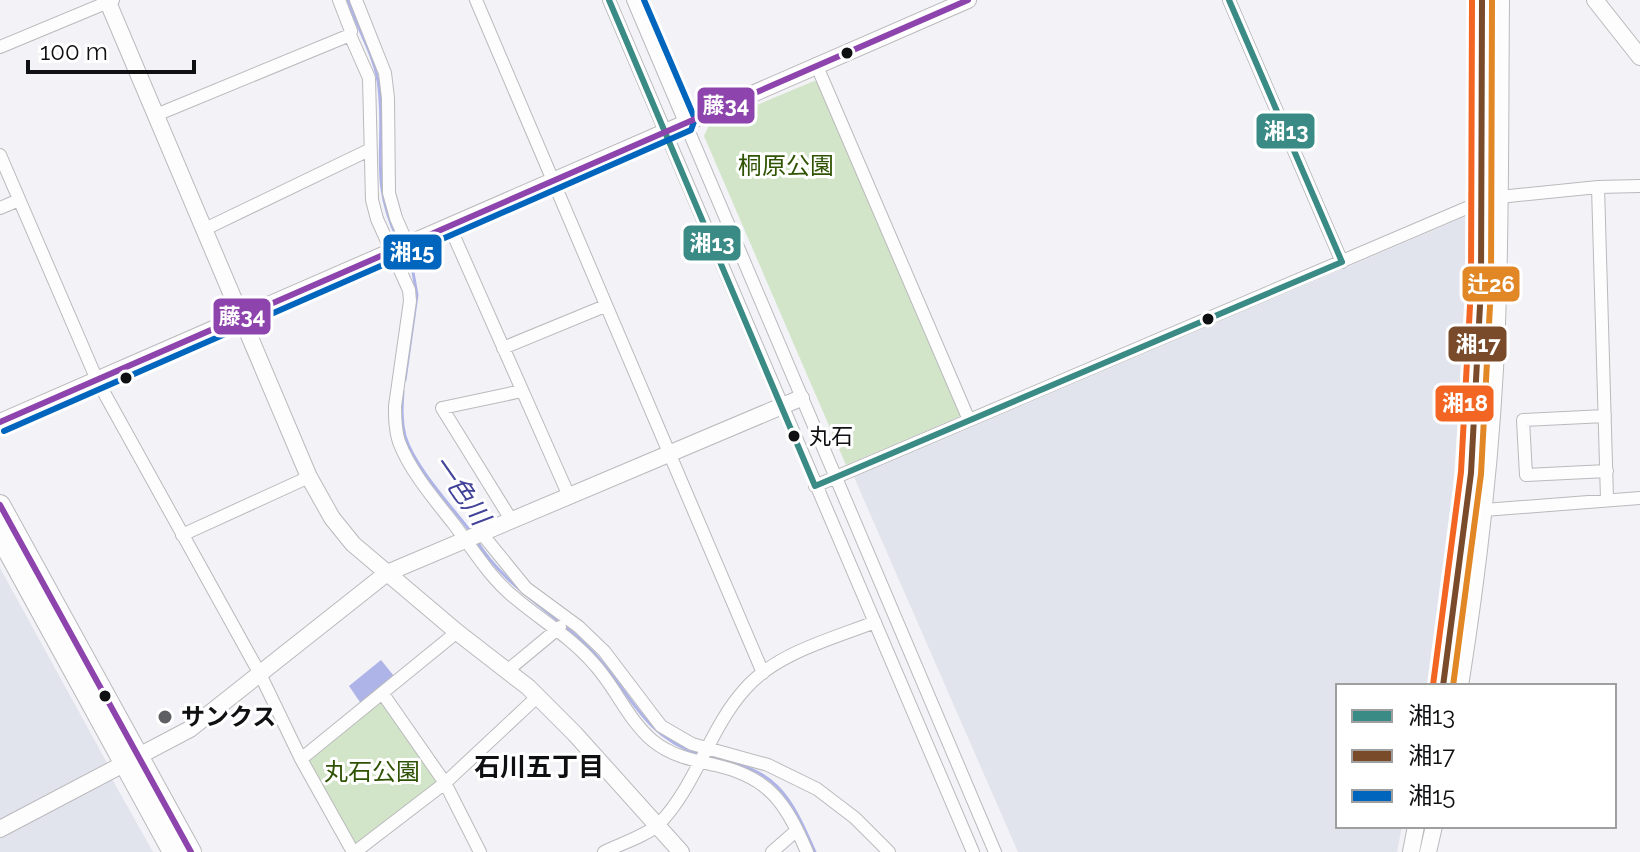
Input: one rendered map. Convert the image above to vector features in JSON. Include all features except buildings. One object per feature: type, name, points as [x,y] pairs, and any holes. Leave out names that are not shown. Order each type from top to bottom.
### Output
[{"type":"main road","points":[[0,505],[132,760],[173,852]]},
{"type":"main road","points":[[0,536],[132,760],[191,852]]},
{"type":"street","points":[[339,0],[369,78],[372,200],[399,246]]},
{"type":"street","points":[[356,0],[385,73],[389,193],[410,301],[395,406],[398,438],[434,498],[526,588],[604,651],[661,726],[680,739],[768,765],[817,789],[855,818],[889,852]]},
{"type":"street","points":[[476,0],[763,673]]},
{"type":"street","points":[[609,0],[973,852]]},
{"type":"street","points":[[633,0],[995,852]]},
{"type":"street","points":[[0,422],[968,0]]},
{"type":"street","points":[[1229,0],[1342,262]]},
{"type":"street","points":[[1460,684],[1484,510],[1497,322],[1482,0]]},
{"type":"street","points":[[1443,684],[1471,473],[1491,199],[1501,0]]},
{"type":"street","points":[[1595,0],[1640,57]]},
{"type":"street","points":[[0,47],[109,1],[309,477],[339,527],[353,544],[537,697],[681,852]]},
{"type":"street","points":[[156,115],[350,35]]},
{"type":"street","points":[[816,64],[969,420]]},
{"type":"street","points":[[205,229],[369,150]]},
{"type":"street","points":[[0,155],[97,380],[260,674],[301,759],[354,852],[445,783],[537,697]]},
{"type":"street","points":[[815,486],[1491,199],[1598,187],[1640,186]]},
{"type":"street","points":[[1598,187],[1607,499]]},
{"type":"street","points":[[0,208],[19,200]]},
{"type":"street","points":[[449,225],[569,496]]},
{"type":"street","points":[[503,348],[605,306]]},
{"type":"street","points":[[512,521],[442,408],[522,391]]},
{"type":"street","points":[[0,829],[190,729],[387,573],[801,398]]},
{"type":"street","points":[[1605,416],[1523,420],[1526,475],[1607,471]]},
{"type":"street","points":[[182,535],[309,477]]},
{"type":"street","points":[[1484,510],[1640,498]]},
{"type":"street","points":[[474,537],[495,579],[595,665],[634,721],[654,741],[682,757],[757,780],[786,807],[807,852]]},
{"type":"street","points":[[507,671],[568,619]]},
{"type":"street","points":[[608,851],[657,826],[743,690],[763,673],[803,651],[875,622]]},
{"type":"street","points":[[301,759],[457,632]]},
{"type":"street","points":[[383,694],[445,783],[480,852]]},
{"type":"street","points":[[1411,852],[1416,828]]},
{"type":"street","points":[[1428,852],[1434,828]]},
{"type":"street","points":[[772,852],[797,830]]},
{"type":"shaded area","points":[[1467,216],[1472,221],[1447,571],[1429,684],[1336,684],[1336,828],[1402,828],[1397,852],[1018,852],[854,477]]},
{"type":"shaded area","points":[[0,568],[107,763],[0,819]]},
{"type":"shaded area","points":[[112,779],[153,852],[0,852],[0,837]]},
{"type":"green space","name":"桐原公園","points":[[814,81],[819,82],[961,416],[846,465],[704,136],[709,125]]},
{"type":"green space","name":"丸石公園","points":[[383,694],[445,783],[355,852],[301,759]]},
{"type":"water","points":[[381,660],[398,681],[364,708],[349,686]]},
{"type":"waterway","name":"一色川","points":[[348,0],[377,77],[381,109],[381,181],[389,219],[398,240]]},
{"type":"waterway","name":"一色川","points":[[402,251],[413,272],[417,295],[405,380]]},
{"type":"waterway","name":"一色川","points":[[403,391],[403,425],[410,448],[433,485],[470,531]]},
{"type":"waterway","name":"一色川","points":[[476,540],[513,584],[601,660],[647,721],[677,745],[698,754]]},
{"type":"waterway","name":"一色川","points":[[709,756],[750,769],[777,787],[797,813],[815,852]]},
{"type":"transit line","name":"湘13","points":[[609,0],[815,486]]},
{"type":"transit line","name":"湘15","points":[[4,431],[691,130],[695,119],[644,0]]},
{"type":"transit line","name":"藤34","points":[[0,422],[968,0]]},
{"type":"transit line","name":"湘13","points":[[1229,0],[1342,262]]},
{"type":"transit line","name":"湘18","points":[[1433,684],[1461,472],[1471,287],[1472,0]]},
{"type":"transit line","name":"湘17","points":[[1443,684],[1471,473],[1481,287],[1482,0]]},
{"type":"transit line","name":"辻26","points":[[1453,684],[1481,474],[1491,287],[1492,0]]},
{"type":"transit line","name":"湘13","points":[[815,486],[1342,262]]},
{"type":"transit line","name":"藤34","points":[[0,505],[191,852]]},
{"type":"place","name":"丸石","points":[[794,436]]},
{"type":"place","name":"サンクス","points":[[165,717]]},
{"type":"district","name":"石川五丁目","points":[[539,767]]}]
